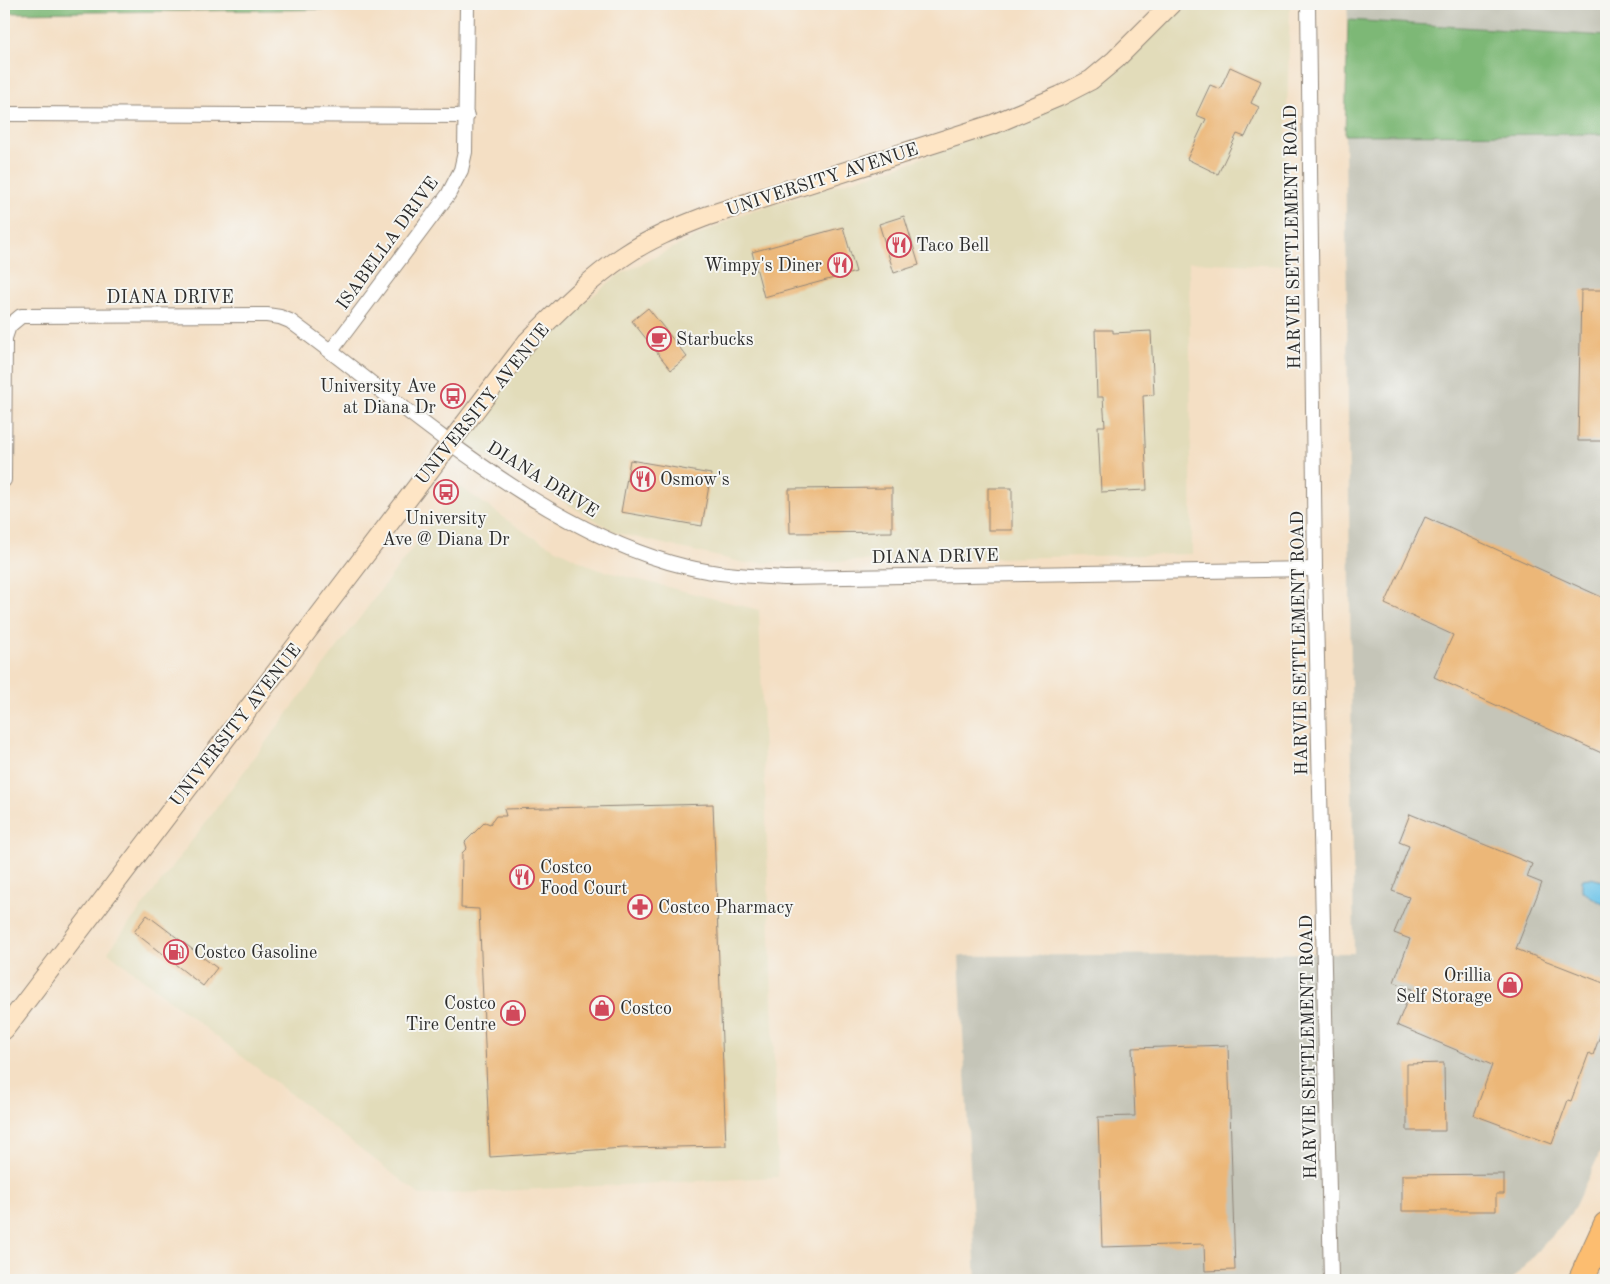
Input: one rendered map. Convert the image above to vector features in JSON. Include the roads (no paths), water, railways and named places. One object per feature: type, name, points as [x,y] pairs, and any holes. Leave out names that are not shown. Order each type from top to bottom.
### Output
[{"type":"highway","points":[[1581,1280],[1606,1225]]},
{"type":"street","name":"ISABELLA DRIVE","points":[[330,351],[448,195],[461,170],[466,152],[467,4]]},
{"type":"street","name":"UNIVERSITY AVENUE","points":[[4,1030],[527,342],[589,282],[626,255],[666,233],[707,216],[994,124],[1060,96],[1091,80],[1171,4]]},
{"type":"street","name":"HARVIE SETTLEMENT ROAD","points":[[1308,4],[1315,569],[1332,1280]]},
{"type":"street","points":[[4,114],[467,116]]},
{"type":"street","name":"DIANA DRIVE","points":[[4,480],[5,338],[8,326],[21,316],[267,315],[290,321],[450,441],[553,511],[598,535],[656,558],[715,573],[785,578],[1315,569]]},
{"type":"water","points":[[1591,878],[1606,882],[1606,906],[1582,891],[1582,879]]},
{"type":"place","name":"Taco Bell","points":[[899,245]]},
{"type":"place","name":"Wimpy's Diner","points":[[840,265]]},
{"type":"place","name":"Starbucks","points":[[659,339]]},
{"type":"place","name":"University Ave at Diana Dr","points":[[453,396]]},
{"type":"place","name":"Osmow's","points":[[643,479]]},
{"type":"place","name":"University Ave @ Diana Dr","points":[[446,492]]},
{"type":"place","name":"Costco Food Court","points":[[522,877]]},
{"type":"place","name":"Costco Pharmacy","points":[[640,907]]},
{"type":"place","name":"Costco Gasoline","points":[[176,952]]},
{"type":"place","name":"Orillia Self Storage","points":[[1510,985]]},
{"type":"place","name":"Costco","points":[[602,1008]]},
{"type":"place","name":"Costco Tire Centre","points":[[513,1013]]}]
